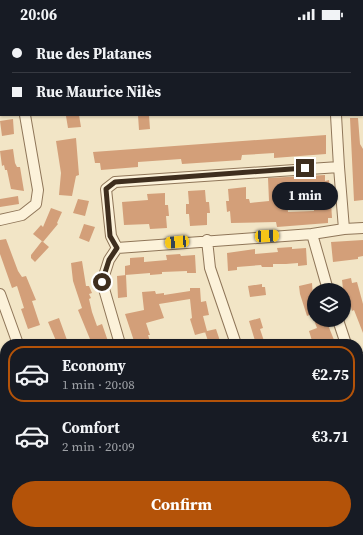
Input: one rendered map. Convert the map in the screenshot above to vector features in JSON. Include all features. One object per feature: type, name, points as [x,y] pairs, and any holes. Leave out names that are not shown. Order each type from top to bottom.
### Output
[{"type":"street","points":[[0,220],[22,216],[36,204],[38,190],[25,116]]},
{"type":"street","points":[[336,116],[344,229]]},
{"type":"street","points":[[117,248],[110,236],[106,189],[115,182],[339,167]]},
{"type":"street","points":[[117,248],[207,240],[312,234],[344,229],[363,228]]},
{"type":"street","points":[[312,234],[326,283]]},
{"type":"street","points":[[207,240],[210,268],[234,339]]},
{"type":"street","points":[[117,248],[109,260],[102,282],[119,339]]},
{"type":"street","points":[[0,294],[16,339]]},
{"type":"street","points":[[340,327],[344,339]]},
{"type":"building","points":[[66,116],[79,116],[81,127],[68,128]]},
{"type":"building","points":[[138,116],[149,116],[150,129],[139,130]]},
{"type":"building","points":[[350,118],[358,118],[360,144],[363,149],[363,200],[354,201]]},
{"type":"building","points":[[13,119],[14,134],[2,136],[0,121]]},
{"type":"building","points":[[326,135],[326,154],[274,158],[274,153],[242,155],[241,160],[182,164],[181,159],[138,162],[138,167],[101,170],[100,163],[95,163],[93,152]]},
{"type":"building","points":[[76,138],[79,175],[76,176],[72,196],[59,195],[61,173],[56,141]]},
{"type":"building","points":[[13,149],[15,163],[17,167],[20,167],[24,191],[11,189],[7,170],[5,170],[4,165],[2,166],[0,151]]},
{"type":"building","points":[[325,175],[325,181],[329,180],[332,218],[328,218],[328,223],[277,227],[276,222],[231,223],[230,211],[227,212],[226,201],[229,201],[228,189],[246,187],[246,199],[249,199],[250,203],[269,201],[268,178]],"holes":[[[312,189],[314,211],[288,212],[286,191]]]},
{"type":"building","points":[[205,190],[206,202],[209,202],[210,213],[207,213],[207,225],[190,226],[189,214],[186,214],[186,204],[189,204],[188,191]]},
{"type":"building","points":[[165,193],[165,205],[168,205],[169,216],[166,216],[167,228],[150,229],[149,224],[124,225],[122,202],[148,200],[147,194]]},
{"type":"building","points":[[18,196],[19,204],[0,207],[0,199]]},
{"type":"building","points":[[78,199],[89,201],[85,216],[73,213]]},
{"type":"building","points":[[51,208],[62,212],[57,223],[58,224],[43,242],[33,234],[41,225],[43,227]]},
{"type":"building","points":[[84,224],[95,227],[89,242],[79,238]]},
{"type":"building","points":[[6,239],[18,271],[22,277],[26,276],[36,300],[32,301],[40,325],[28,329],[21,309],[24,308],[17,286],[12,288],[0,254],[0,240]]},
{"type":"building","points":[[363,240],[363,256],[358,257],[358,259],[333,262],[331,242]]},
{"type":"building","points":[[42,241],[49,247],[35,262],[31,258],[31,255]]},
{"type":"building","points":[[292,247],[292,249],[306,248],[307,265],[298,266],[298,263],[273,264],[273,267],[262,267],[261,265],[237,267],[237,270],[228,271],[227,253],[255,249],[255,254],[278,252],[277,248]]},
{"type":"building","points":[[180,254],[181,256],[195,255],[196,273],[187,273],[187,271],[162,272],[162,274],[150,275],[150,273],[125,275],[125,266],[130,265],[130,258],[144,257],[144,262],[167,260],[166,255]]},
{"type":"building","points":[[82,261],[86,286],[89,286],[92,293],[89,294],[91,298],[89,299],[92,312],[97,326],[102,324],[107,339],[90,339],[78,310],[82,308],[73,281],[71,263]]},
{"type":"building","points":[[126,275],[127,297],[118,298],[117,276]]},
{"type":"building","points":[[351,278],[352,283],[357,282],[363,304],[363,333],[354,310],[352,311],[351,307],[351,283],[342,283],[342,280]]},
{"type":"building","points":[[262,284],[262,287],[265,287],[266,295],[250,297],[248,286]]},
{"type":"building","points":[[307,284],[307,316],[300,294],[299,286]]},
{"type":"building","points":[[190,288],[200,288],[201,302],[206,301],[209,315],[203,316],[207,331],[216,329],[219,339],[207,339],[205,332],[195,335],[190,319],[192,318],[190,299],[159,304],[164,318],[146,323],[150,335],[148,335],[149,339],[133,339],[125,314],[144,310],[142,292],[155,291],[156,294],[164,293],[164,295],[190,291]]},
{"type":"building","points":[[59,318],[67,339],[55,339],[48,322]]},
{"type":"building","points":[[260,318],[263,328],[260,329],[263,339],[254,339],[249,321]]},
{"type":"building","points":[[317,327],[329,327],[334,339],[311,339],[309,331]]},
{"type":"route","points":[[102,282],[109,260],[117,248],[110,236],[106,189],[115,182],[305,168]]}]
